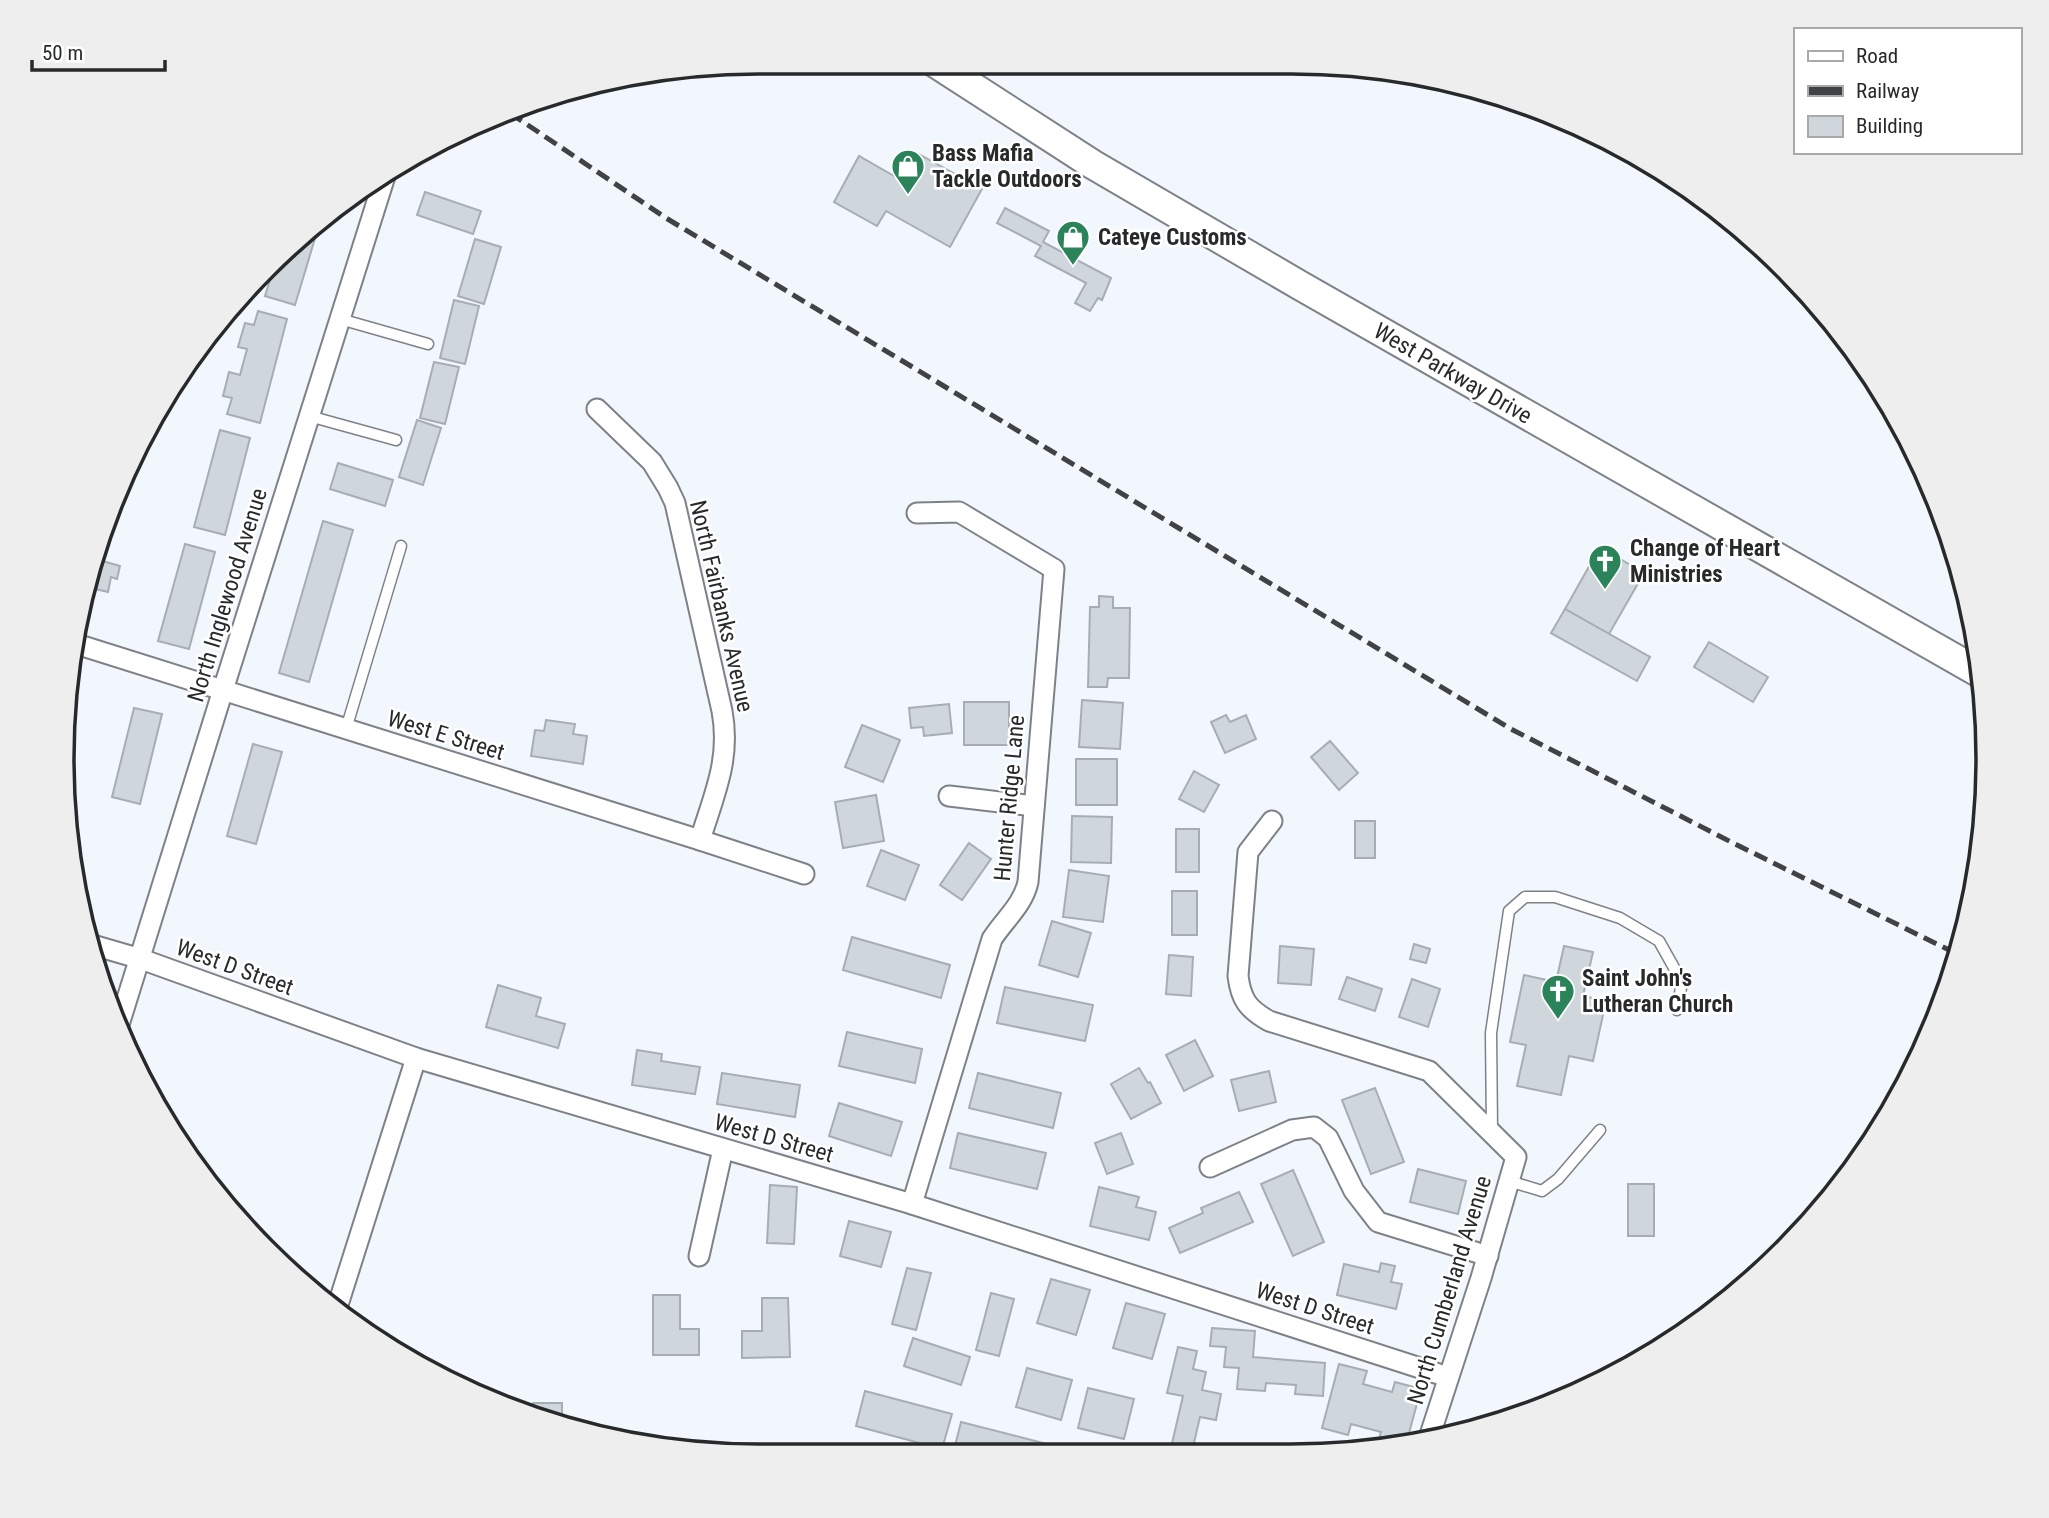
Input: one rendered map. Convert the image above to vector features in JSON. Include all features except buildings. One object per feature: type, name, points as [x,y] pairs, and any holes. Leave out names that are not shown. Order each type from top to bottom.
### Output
[{"type":"main road","name":"West Parkway Drive","points":[[953,74],[1092,164],[1301,286],[1969,667]]},
{"type":"street","name":"North Inglewood Avenue","points":[[123,1013],[382,187]]},
{"type":"street","name":"North Fairbanks Avenue","points":[[597,409],[652,462],[668,488],[680,520],[722,711],[726,741],[721,773],[700,840]]},
{"type":"street","name":"Hunter Ridge Lane","points":[[912,1204],[992,939],[1025,895],[1028,882],[1054,569],[959,512],[917,513]]},
{"type":"street","name":"West E Street","points":[[83,646],[804,874]]},
{"type":"street","points":[[949,796],[1034,806]]},
{"type":"street","points":[[1272,821],[1248,852],[1238,976],[1240,992],[1245,1001],[1256,1014],[1269,1021],[1429,1070],[1493,1134]]},
{"type":"street","name":"West D Street","points":[[100,947],[141,959],[416,1058],[912,1204],[1448,1377]]},
{"type":"street","points":[[340,1301],[416,1058]]},
{"type":"street","points":[[1210,1167],[1292,1130],[1314,1127],[1328,1138],[1354,1191],[1378,1222],[1488,1256]]},
{"type":"street","name":"North Cumberland Avenue","points":[[1432,1429],[1488,1256],[1516,1157],[1493,1134]]},
{"type":"street","points":[[699,1256],[723,1149]]},
{"type":"lane","points":[[340,319],[428,344]]},
{"type":"lane","points":[[309,416],[396,440]]},
{"type":"lane","points":[[345,729],[401,545]]},
{"type":"lane","points":[[1493,1134],[1491,1033],[1509,911],[1525,897],[1555,897],[1620,918],[1659,941],[1682,982],[1677,1010]]},
{"type":"lane","points":[[1509,1181],[1542,1191],[1558,1180],[1600,1130]]},
{"type":"railway","points":[[518,118],[666,218],[1511,729],[1948,949]]},
{"type":"place","name":"Bass Mafia Tackle Outdoors","points":[[908,196]]},
{"type":"place","name":"Cateye Customs","points":[[1073,267]]},
{"type":"place","name":"Change of Heart Ministries","points":[[1605,591]]},
{"type":"place","name":"Saint John's Lutheran Church","points":[[1558,1021]]}]
